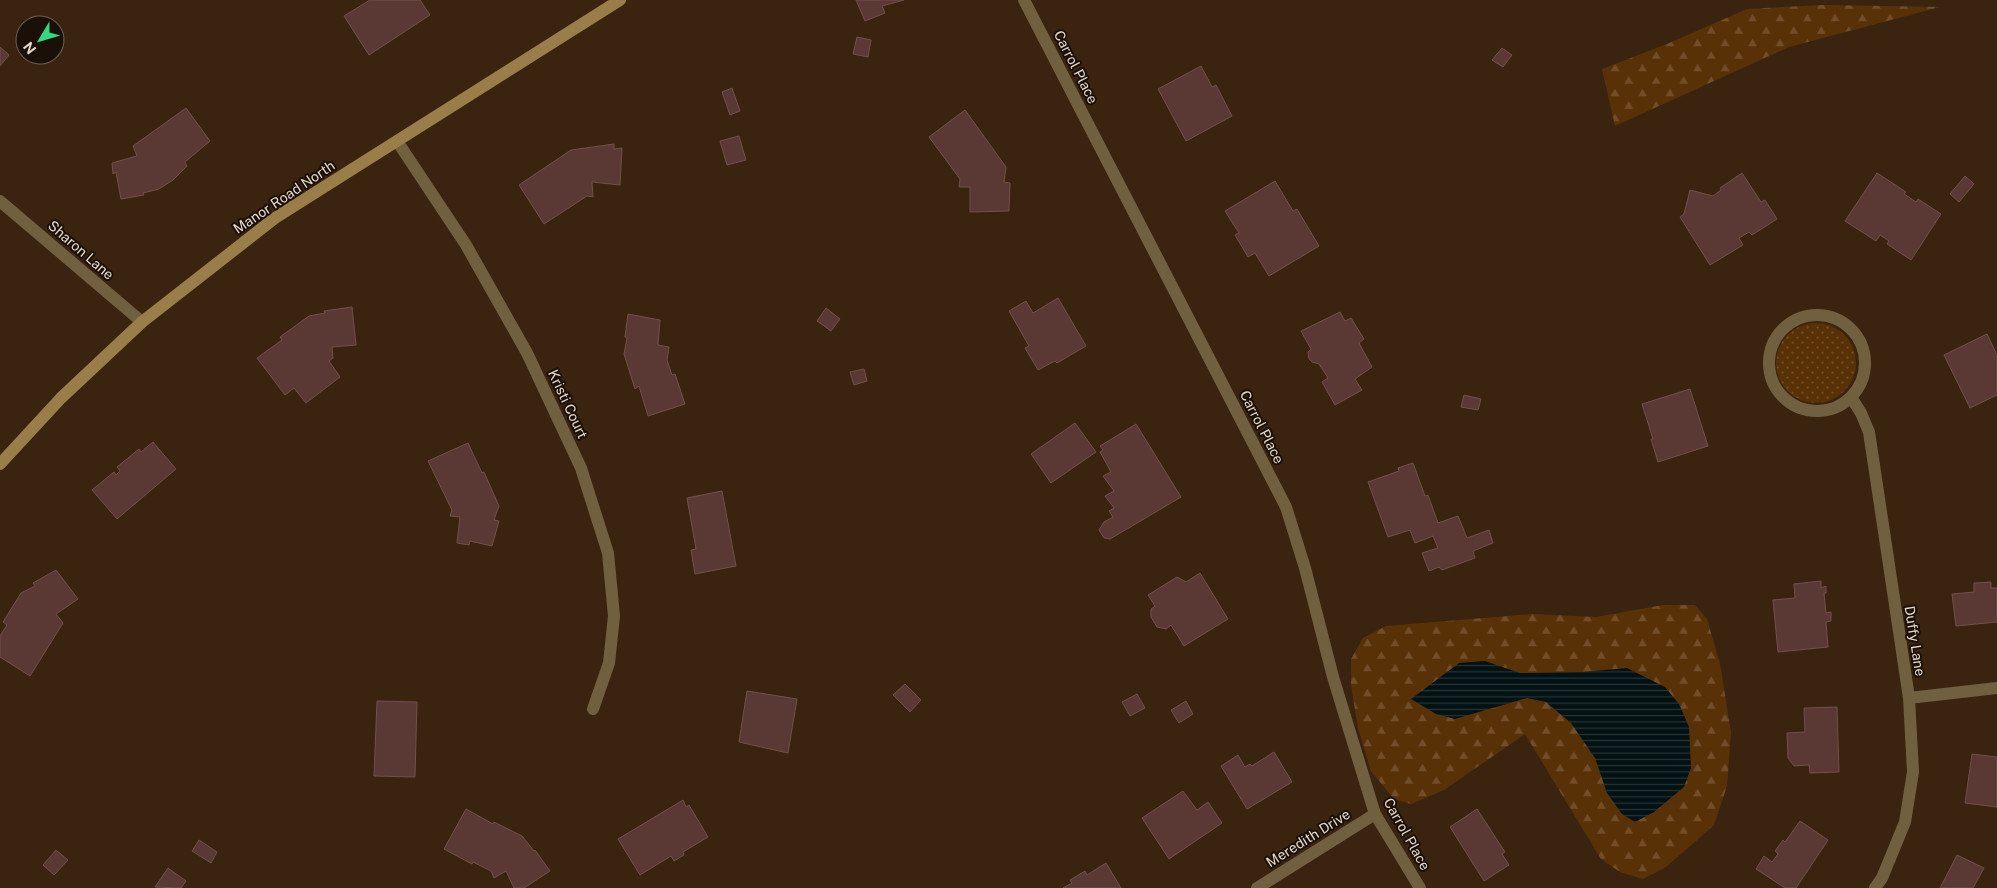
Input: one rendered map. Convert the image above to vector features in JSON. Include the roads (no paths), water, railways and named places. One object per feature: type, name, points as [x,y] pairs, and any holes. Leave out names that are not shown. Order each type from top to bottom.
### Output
[{"type":"street","name":"Manor Road North","points":[[0,464],[60,398],[142,322],[275,218],[620,0]]},
{"type":"street","name":"Carrol Place","points":[[1024,0],[1286,507],[1306,568],[1333,677],[1375,814],[1420,888]]},
{"type":"street","name":"Kristi Court","points":[[397,141],[466,245],[527,353],[581,468],[608,553],[614,616],[609,663],[593,708]]},
{"type":"street","name":"Sharon Lane","points":[[0,201],[142,322]]},
{"type":"street","points":[[1814,315],[1831,317],[1845,324],[1856,336],[1863,352],[1864,360],[1860,383],[1852,397],[1839,406],[1825,411],[1809,411],[1794,406],[1782,397],[1773,384],[1769,369],[1772,346],[1785,327],[1798,319],[1814,315]]},
{"type":"street","name":"Duffy Lane","points":[[1852,397],[1869,432],[1909,698],[1913,772],[1905,822],[1882,878],[1875,888]]},
{"type":"street","points":[[1909,698],[1997,688]]},
{"type":"street","name":"Meredith Drive","points":[[1257,888],[1375,814]]}]
